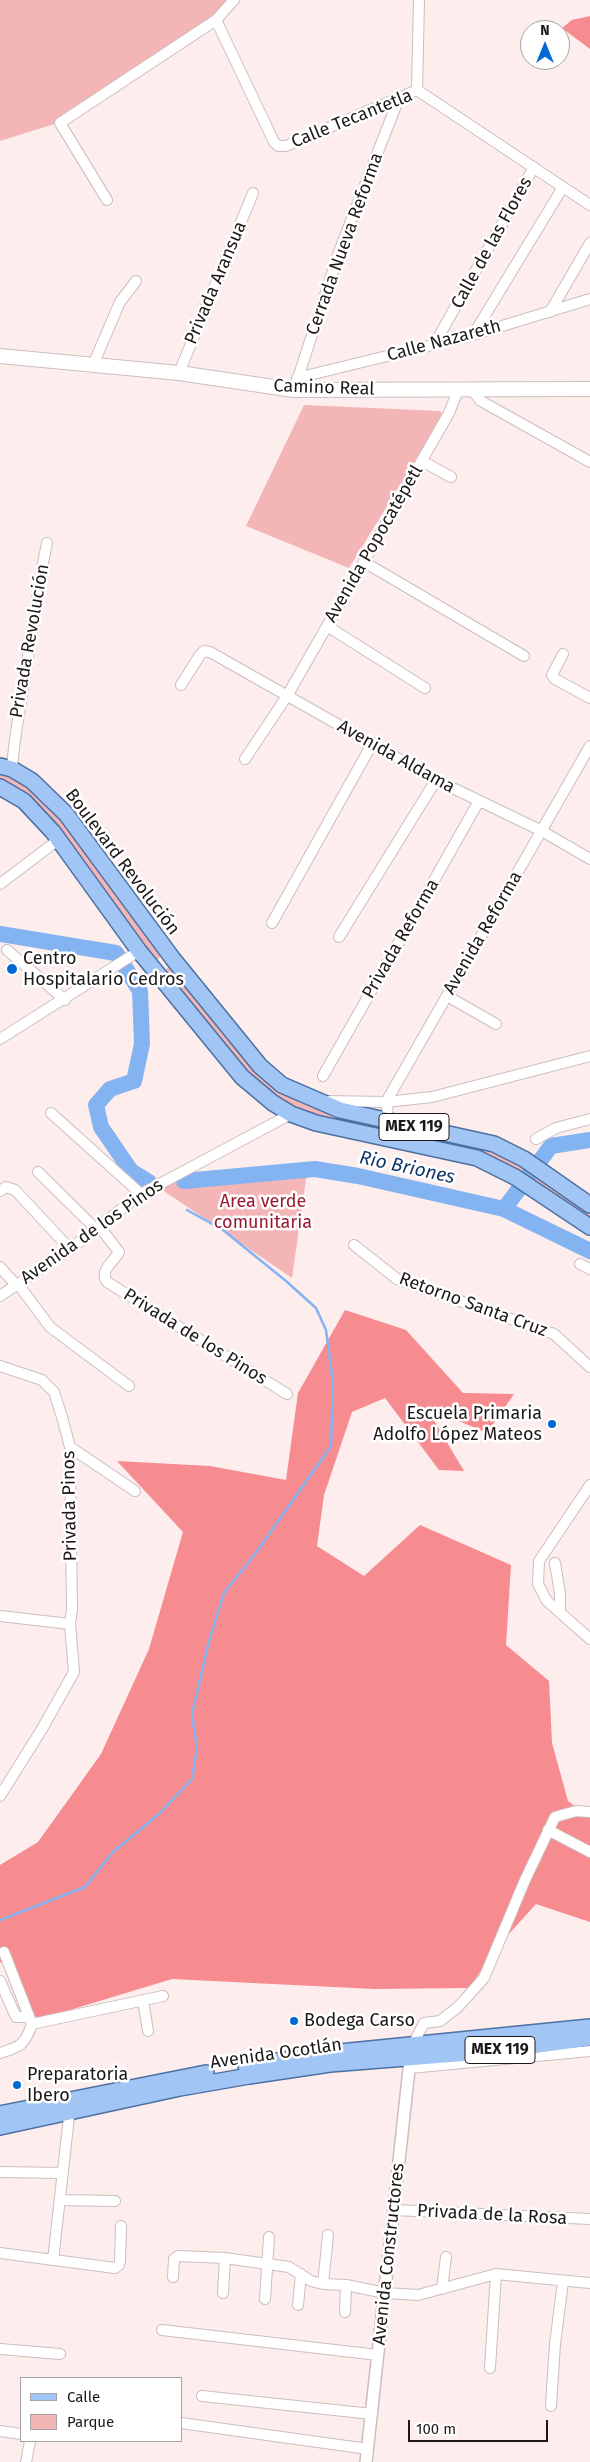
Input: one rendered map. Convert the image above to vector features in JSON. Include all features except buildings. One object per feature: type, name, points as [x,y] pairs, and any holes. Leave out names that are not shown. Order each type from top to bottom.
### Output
[{"type":"main road","name":"Camino Real","points":[[0,356],[295,384],[458,390],[590,389]]},
{"type":"main road","name":"Boulevard Revolución","points":[[6,768],[32,781],[66,814],[173,959],[260,1066],[282,1085],[317,1102],[340,1110],[494,1144],[511,1152],[590,1205]]},
{"type":"main road","name":"MEX 119","points":[[0,787],[24,801],[58,840],[132,955],[156,973],[242,1077],[273,1103],[291,1114],[316,1123],[460,1153],[500,1168],[589,1224]]},
{"type":"main road","points":[[156,973],[173,959]]},
{"type":"main road","name":"Avenida Ocotlán","points":[[411,2057],[590,2027]]},
{"type":"main road","name":"Avenida Ocotlán","points":[[0,2114],[70,2106],[330,2064],[495,2051],[590,2038]]},
{"type":"main road","name":"Avenida Ocotlán","points":[[0,2127],[70,2106]]},
{"type":"street","points":[[107,200],[60,123],[216,20],[234,0]]},
{"type":"street","points":[[417,90],[419,0]]},
{"type":"street","name":"Calle Tecantetla","points":[[216,20],[274,142],[278,146],[286,146],[417,90],[590,205]]},
{"type":"street","name":"Cerrada Nueva Reforma","points":[[295,384],[340,249],[398,98]]},
{"type":"street","name":"Calle de las Flores","points":[[434,345],[534,167]]},
{"type":"street","points":[[473,336],[563,187]]},
{"type":"street","name":"Privada Aransua","points":[[179,373],[253,193]]},
{"type":"street","points":[[550,312],[590,243]]},
{"type":"street","points":[[93,365],[120,302],[136,281]]},
{"type":"street","name":"Calle Nazareth","points":[[295,384],[473,336],[590,299]]},
{"type":"street","name":"Avenida Popocatépetl","points":[[245,759],[287,696],[449,413],[458,390]]},
{"type":"street","points":[[472,390],[481,401],[590,462]]},
{"type":"street","points":[[422,461],[451,477]]},
{"type":"street","name":"Privada Revolución","points":[[6,768],[25,673],[33,614],[48,543]]},
{"type":"street","points":[[362,564],[381,573],[524,656]]},
{"type":"street","points":[[327,626],[425,688]]},
{"type":"street","name":"Avenida Aldama","points":[[181,685],[204,651],[210,652],[436,780],[542,831],[590,858]]},
{"type":"street","points":[[563,654],[552,675],[555,679],[590,698]]},
{"type":"street","points":[[272,923],[372,744]]},
{"type":"street","name":"Avenida Reforma","points":[[386,1102],[590,746]]},
{"type":"street","points":[[339,937],[436,780]]},
{"type":"street","name":"Privada Reforma","points":[[322,1076],[479,801]]},
{"type":"street","points":[[0,884],[58,840]]},
{"type":"street","points":[[7,950],[65,1000]]},
{"type":"street","points":[[0,1039],[65,1000],[132,955]]},
{"type":"street","points":[[447,996],[496,1024]]},
{"type":"street","points":[[317,1102],[332,1100],[386,1102],[432,1097],[590,1056]]},
{"type":"street","points":[[386,1102],[389,1122]]},
{"type":"street","points":[[51,1113],[141,1194]]},
{"type":"street","name":"Avenida de los Pinos","points":[[0,1296],[70,1249],[141,1194],[291,1114]]},
{"type":"street","points":[[536,1139],[556,1128],[590,1119]]},
{"type":"street","points":[[38,1172],[98,1227]]},
{"type":"street","points":[[0,1191],[6,1187],[15,1190],[70,1249]]},
{"type":"street","name":"Privada de los Pinos","points":[[98,1227],[118,1252],[104,1272],[104,1278],[107,1282],[288,1394]]},
{"type":"street","name":"Retorno Santa Cruz","points":[[354,1245],[397,1279],[554,1334],[590,1367]]},
{"type":"street","points":[[580,1264],[590,1269]]},
{"type":"street","points":[[0,1267],[17,1284],[50,1326],[129,1386]]},
{"type":"street","name":"Privada Pinos","points":[[0,1366],[42,1380],[54,1392],[70,1447],[72,1610],[70,1624],[74,1672],[42,1729],[0,1796]]},
{"type":"street","points":[[70,1447],[135,1491]]},
{"type":"street","points":[[590,1485],[539,1561],[538,1584],[547,1601],[590,1639]]},
{"type":"street","points":[[555,1563],[560,1593],[560,1611]]},
{"type":"street","points":[[0,1616],[70,1624]]},
{"type":"street","points":[[590,1812],[576,1811],[555,1817],[484,1978],[458,2007],[440,2021],[424,2023],[418,2031],[411,2057],[590,2051]]},
{"type":"street","points":[[548,1830],[590,1852]]},
{"type":"street","points":[[0,2053],[20,2047],[28,2036],[30,2020],[4,1952]]},
{"type":"street","points":[[0,1981],[16,2018],[30,2020],[163,1996]]},
{"type":"street","points":[[143,2001],[148,2031]]},
{"type":"street","name":"Avenida Constructores","points":[[366,2462],[411,2057]]},
{"type":"street","points":[[53,2260],[70,2106]]},
{"type":"street","points":[[0,2172],[63,2173]]},
{"type":"street","points":[[60,2200],[115,2201]]},
{"type":"street","name":"Privada de la Rosa","points":[[394,2210],[590,2219]]},
{"type":"street","points":[[0,2254],[115,2268],[119,2266],[121,2226]]},
{"type":"street","points":[[323,2284],[328,2235]]},
{"type":"street","points":[[265,2299],[270,2237]]},
{"type":"street","points":[[174,2277],[175,2257],[226,2258],[289,2267],[312,2281],[323,2284],[346,2285],[385,2293],[418,2295],[496,2274],[563,2282],[590,2283]]},
{"type":"street","points":[[442,2289],[446,2257]]},
{"type":"street","points":[[223,2293],[226,2258]]},
{"type":"street","points":[[298,2306],[301,2274]]},
{"type":"street","points":[[490,2368],[496,2274]]},
{"type":"street","points":[[551,2406],[555,2344],[563,2282]]},
{"type":"street","points":[[345,2312],[346,2285]]},
{"type":"street","points":[[162,2330],[378,2355]]},
{"type":"street","points":[[0,2349],[60,2354]]},
{"type":"street","points":[[202,2396],[372,2414]]},
{"type":"street","points":[[182,2423],[368,2449]]},
{"type":"street","points":[[0,2431],[20,2434]]},
{"type":"street","points":[[26,2462],[30,2442]]},
{"type":"green space","points":[[0,0],[229,0],[216,13],[67,120],[0,141]]},
{"type":"green space","points":[[304,405],[440,411],[443,415],[349,568],[246,526]]},
{"type":"green space","points":[[0,774],[22,783],[62,821],[162,956],[153,963],[56,832],[0,785]]},
{"type":"green space","points":[[172,965],[281,1086],[493,1146],[590,1206],[590,1218],[515,1177],[292,1108],[246,1074],[160,973]]},
{"type":"green space","name":"Area verde comunitaria","points":[[307,1172],[292,1278],[158,1187],[165,1183]]},
{"type":"shaded area","points":[[590,16],[590,49],[570,34],[570,22]]},
{"type":"shaded area","points":[[345,1310],[406,1330],[463,1393],[514,1394],[487,1433],[426,1407],[464,1471],[439,1470],[385,1398],[352,1412],[324,1495],[317,1546],[364,1576],[420,1525],[511,1565],[506,1645],[549,1681],[552,1743],[568,1801],[590,1818],[590,1922],[536,1904],[498,1946],[469,1988],[374,1989],[172,1979],[37,2020],[9,1957],[0,1963],[0,1865],[38,1842],[101,1754],[149,1649],[183,1532],[117,1461],[210,1466],[286,1480],[298,1393]]},
{"type":"waterway","name":"Rio Briones","points":[[0,934],[116,953],[140,991],[142,1044],[134,1081],[110,1089],[96,1105],[101,1127],[131,1171],[149,1182]]},
{"type":"waterway","name":"Rio Briones","points":[[184,1181],[315,1169],[358,1176],[504,1209],[551,1146],[590,1140]]},
{"type":"waterway","points":[[504,1209],[590,1251]]},
{"type":"waterway","points":[[0,1920],[85,1887],[113,1852],[159,1814],[192,1779],[197,1748],[192,1714],[209,1641],[224,1593],[255,1554],[331,1446],[333,1382],[326,1330],[316,1308],[223,1230],[187,1210]]},
{"type":"place","name":"Centro Hospitalario Cedros","points":[[12,969]]},
{"type":"place","name":"Escuela Primaria Adolfo López Mateos","points":[[552,1424]]},
{"type":"place","name":"Bodega Carso","points":[[294,2021]]},
{"type":"place","name":"Preparatoria Ibero","points":[[17,2085]]}]
